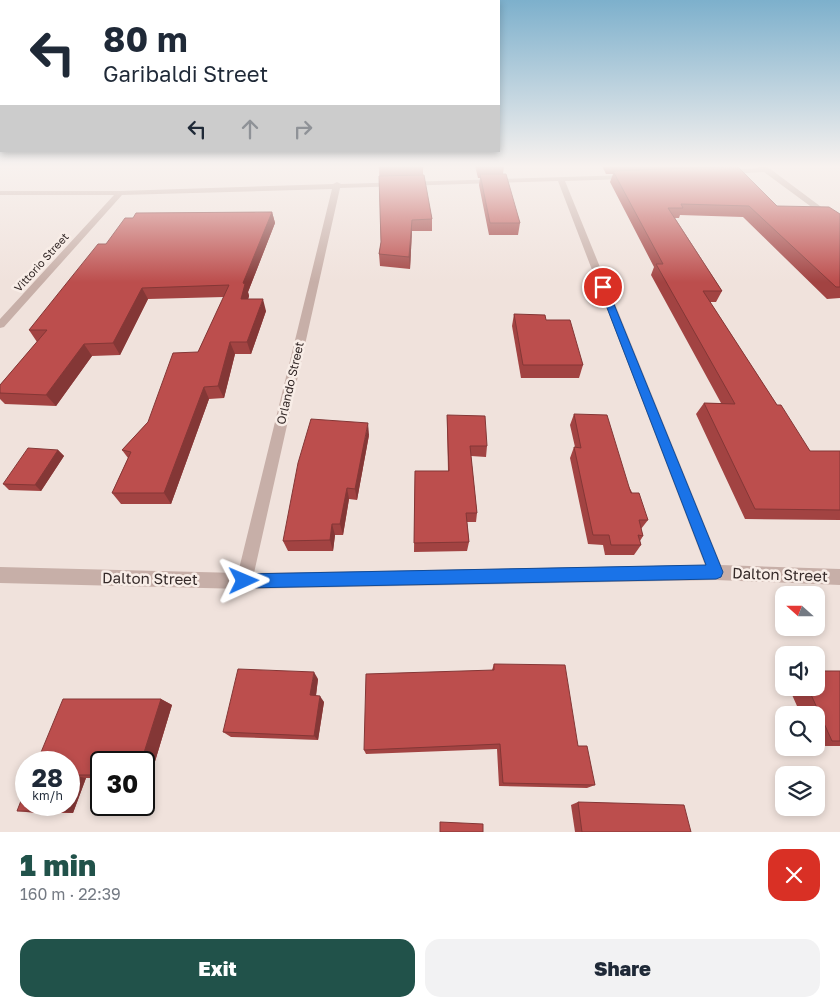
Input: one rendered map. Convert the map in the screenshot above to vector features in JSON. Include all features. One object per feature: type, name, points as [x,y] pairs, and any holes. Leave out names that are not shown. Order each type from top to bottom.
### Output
[{"type":"street","name":"Vittorio Street","points":[[0,325],[109,205]]},
{"type":"street","name":"Orlando Street","points":[[244,581],[332,205]]},
{"type":"street","points":[[571,205],[716,572]]},
{"type":"street","points":[[813,205],[840,225]]},
{"type":"street","name":"Dalton Street","points":[[0,575],[244,581],[716,572],[840,577]]},
{"type":"building","points":[[380,205],[429,205],[432,219],[412,220],[409,257],[379,254],[381,242]]},
{"type":"building","points":[[486,205],[515,205],[520,223],[490,223]]},
{"type":"building","points":[[631,205],[681,205],[683,208],[668,208],[722,291],[703,291],[777,405],[781,405],[810,451],[840,451],[840,510],[755,509],[704,403],[735,404],[656,264],[663,264]]},
{"type":"building","points":[[709,205],[829,207],[840,214],[840,287],[836,287],[749,206]]},
{"type":"building","points":[[272,212],[243,283],[245,284],[241,299],[263,299],[247,342],[230,342],[218,386],[204,387],[164,493],[112,493],[131,452],[122,450],[148,422],[173,353],[198,352],[229,285],[142,288],[113,343],[84,344],[46,395],[0,393],[0,385],[47,330],[29,330],[98,244],[106,244],[125,218],[133,218],[136,213]]},
{"type":"building","points":[[514,314],[545,315],[546,320],[570,320],[583,365],[523,365]]},
{"type":"building","points":[[574,414],[607,415],[631,493],[639,493],[648,520],[639,520],[643,536],[638,535],[641,545],[611,545],[609,535],[593,535],[574,447],[581,448]]},
{"type":"building","points":[[447,415],[485,416],[487,446],[470,446],[477,513],[466,513],[469,542],[414,543],[415,471],[449,471]]},
{"type":"building","points":[[311,419],[368,423],[355,489],[347,488],[340,524],[332,524],[330,540],[283,541],[298,463]]},
{"type":"building","points":[[28,448],[58,450],[35,485],[3,484]]},
{"type":"building","points":[[494,664],[565,665],[578,746],[587,746],[595,785],[503,783],[500,744],[364,750],[366,674],[494,670]]},
{"type":"building","points":[[238,669],[314,672],[310,695],[320,696],[314,736],[223,732]]},
{"type":"building","points":[[825,671],[840,671],[840,741],[832,741],[825,726],[825,706],[816,706],[812,696],[825,696]]},
{"type":"building","points":[[63,699],[161,699],[144,751],[90,751],[90,775],[80,775],[80,751],[42,751]]},
{"type":"building","points":[[578,802],[684,805],[691,832],[582,832]]},
{"type":"building","points":[[440,822],[483,824],[483,832],[440,832]]},
{"type":"route","points":[[244,581],[716,572],[603,287]]}]
